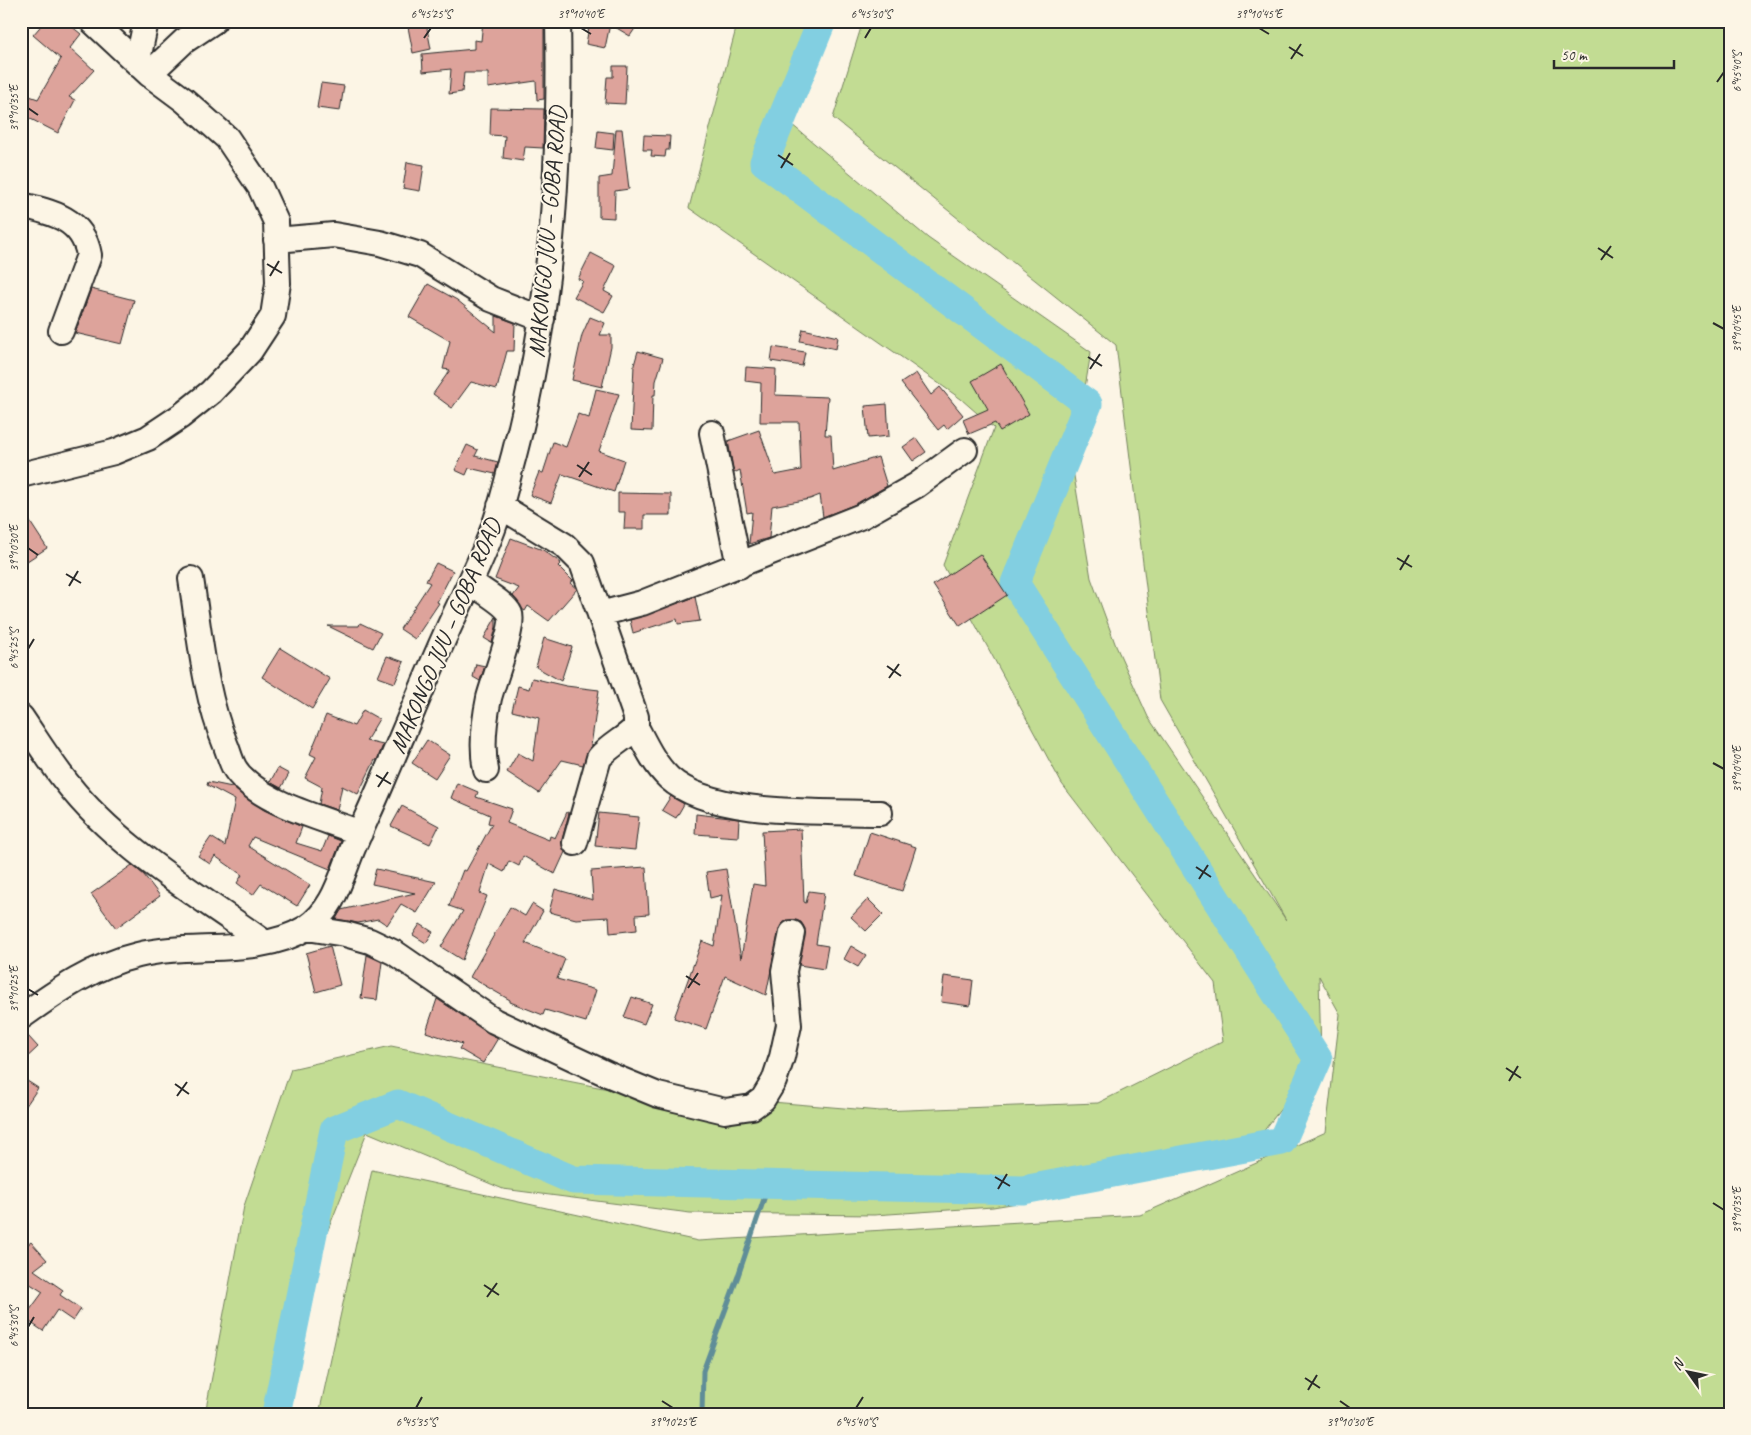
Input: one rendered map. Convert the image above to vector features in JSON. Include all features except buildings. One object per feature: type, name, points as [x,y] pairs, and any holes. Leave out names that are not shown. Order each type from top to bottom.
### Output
[{"type":"street","points":[[21,475],[114,452],[148,438],[181,416],[211,392],[250,351],[273,316],[278,284],[276,222],[260,187],[226,138],[184,100],[144,70],[92,21]]},
{"type":"street","points":[[144,70],[139,55],[146,21]]},
{"type":"street","points":[[144,70],[214,21]]},
{"type":"street","name":"MAKONGO JUU – GOBA ROAD","points":[[21,1017],[80,978],[108,964],[140,954],[265,943],[287,937],[307,928],[324,913],[337,891],[445,636],[472,582],[500,506],[530,396],[542,319],[552,216],[560,88],[558,21]]},
{"type":"street","points":[[21,205],[51,212],[66,219],[78,228],[86,242],[88,255],[61,331]]},
{"type":"street","points":[[276,240],[334,235],[380,243],[420,255],[491,299],[542,319]]},
{"type":"street","points":[[712,434],[739,566]]},
{"type":"street","points":[[600,614],[642,603],[862,516],[917,485],[965,450]]},
{"type":"street","points":[[500,506],[564,545],[582,563],[636,717],[636,727],[655,760],[668,777],[680,786],[721,803],[790,810],[880,813]]},
{"type":"street","points":[[191,579],[207,692],[232,767],[248,783],[271,798],[360,833]]},
{"type":"street","points":[[472,582],[508,610],[512,620],[498,665],[486,717],[482,752],[486,770]]},
{"type":"street","points":[[21,717],[67,784],[102,820],[133,848],[265,943]]},
{"type":"street","points":[[575,843],[599,758],[608,747],[636,727]]},
{"type":"street","points":[[307,928],[346,934],[395,953],[494,1021],[607,1074],[658,1095],[725,1111],[752,1107],[763,1099],[774,1081],[782,1057],[789,1025],[784,971],[792,933]]},
{"type":"green space","points":[[738,21],[833,21],[791,124],[928,238],[1091,352],[1072,464],[1091,578],[1116,646],[1148,717],[1286,920],[1160,700],[1116,345],[833,118],[863,21],[1730,21],[1730,1414],[319,1414],[372,1170],[698,1241],[1140,1215],[1326,1132],[1340,1014],[1319,976],[1321,1057],[1252,1146],[1193,1164],[1066,1195],[993,1207],[874,1215],[690,1213],[503,1189],[367,1132],[300,1300],[285,1414],[205,1414],[244,1206],[291,1069],[391,1046],[603,1088],[880,1111],[1098,1103],[1223,1041],[1215,983],[1062,784],[943,565],[994,428],[961,399],[689,208]]},
{"type":"waterway","points":[[276,1414],[334,1130],[398,1104],[573,1180],[1023,1190],[1282,1141],[1318,1059],[1015,583],[1088,404],[764,162],[822,21]]},
{"type":"waterway","points":[[702,1414],[703,1371],[769,1184]]}]
